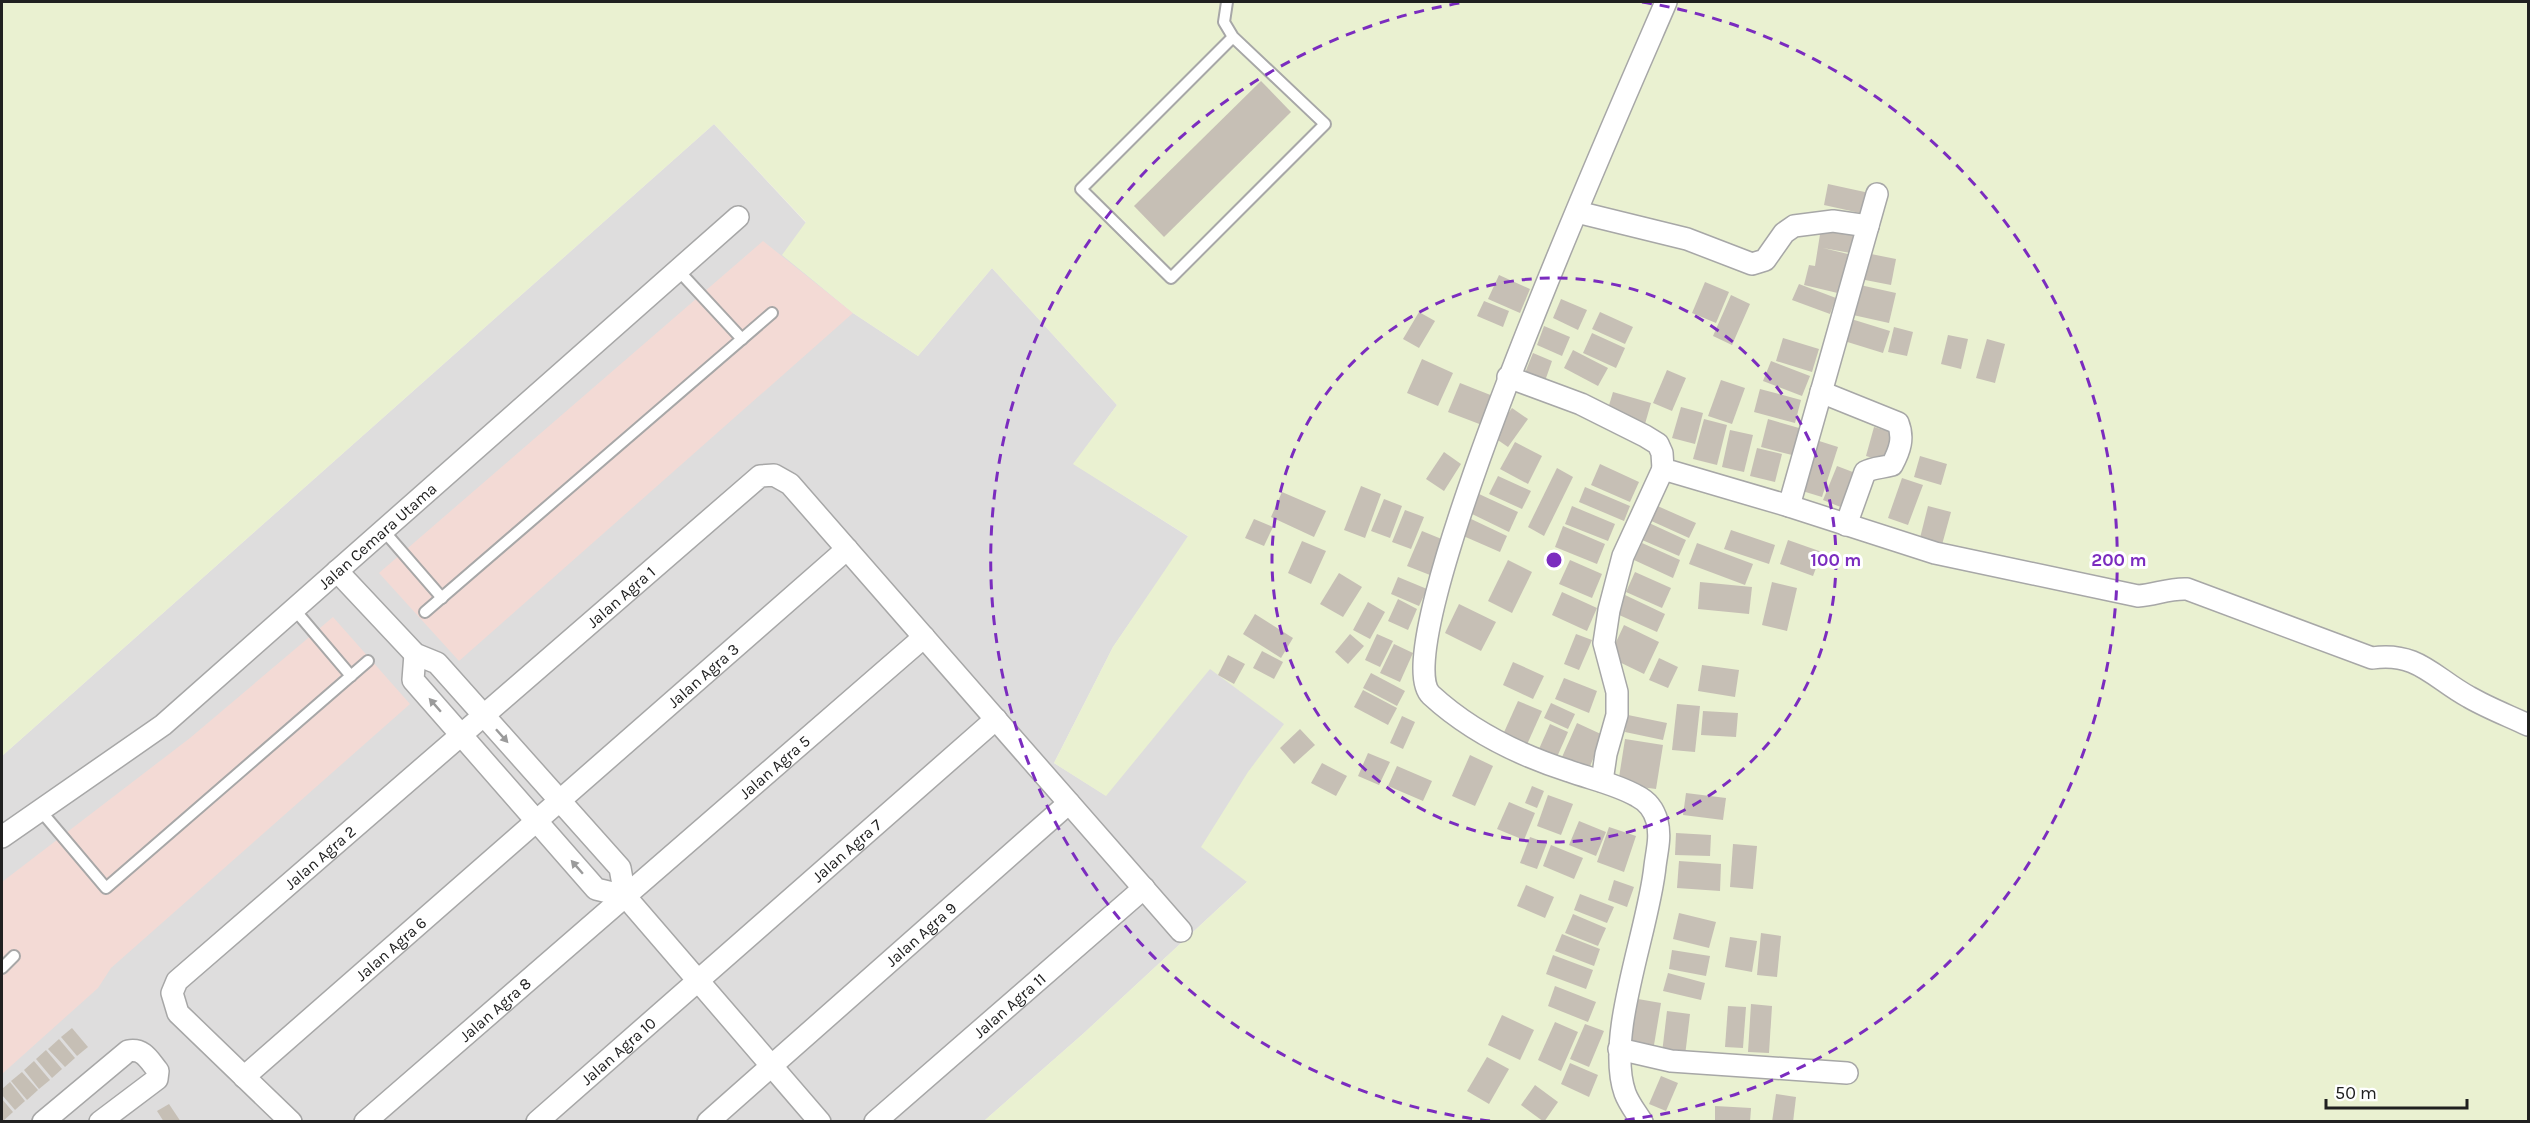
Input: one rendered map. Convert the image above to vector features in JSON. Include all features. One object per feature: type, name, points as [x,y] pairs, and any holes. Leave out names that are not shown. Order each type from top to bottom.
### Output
[{"type":"street","points":[[1642,1122],[1624,1091],[1619,1049],[1654,884],[1660,841],[1654,811],[1639,796],[1602,781],[1557,767],[1476,730],[1428,692],[1423,682],[1428,629],[1447,551],[1508,377],[1666,2]]},
{"type":"street","points":[[1789,506],[1877,194]]},
{"type":"street","points":[[1577,212],[1687,239],[1752,264],[1765,260],[1784,233],[1794,226],[1818,221],[1868,226]]},
{"type":"street","name":"Jalan Cemara Utama","points":[[2,837],[163,725],[738,217]]},
{"type":"street","points":[[1508,377],[1581,404],[1645,436],[1658,444],[1662,453],[1663,469],[1623,556],[1609,610],[1604,643],[1617,692],[1617,715],[1606,754],[1602,781]]},
{"type":"street","points":[[1821,392],[1898,423],[1902,434],[1898,453],[1892,465],[1881,468],[1873,467],[1865,472],[1846,525]]},
{"type":"street","points":[[1663,469],[1789,506],[1935,553],[2138,596],[2154,595],[2171,588],[2187,589],[2373,658],[2399,657],[2421,664],[2463,694],[2529,726]]},
{"type":"street","name":"Jalan Agra 1","points":[[461,735],[760,476],[774,475],[790,484],[847,549]]},
{"type":"street","points":[[847,549],[1181,931]]},
{"type":"street","name":"Jalan Agra 3","points":[[537,821],[847,549]]},
{"type":"street","points":[[337,571],[414,654],[437,663],[620,868],[625,896],[820,1122]]},
{"type":"street","name":"Jalan Agra 5","points":[[625,896],[924,637]]},
{"type":"street","points":[[414,654],[413,680],[596,889],[625,896]]},
{"type":"street","name":"Jalan Agra 7","points":[[698,981],[996,720]]},
{"type":"street","name":"Jalan Agra 2","points":[[244,1077],[178,1013],[172,993],[177,981],[461,735]]},
{"type":"street","name":"Jalan Agra 9","points":[[708,1122],[1069,802]]},
{"type":"street","name":"Jalan Agra 6","points":[[244,1077],[537,821]]},
{"type":"street","name":"Jalan Agra 11","points":[[875,1122],[1144,888]]},
{"type":"street","name":"Jalan Agra 8","points":[[365,1122],[625,896]]},
{"type":"street","name":"Jalan Agra 10","points":[[537,1122],[698,981]]},
{"type":"street","points":[[43,1122],[128,1051],[137,1049],[145,1054],[158,1071],[157,1079],[100,1122]]},
{"type":"street","points":[[1619,1049],[1671,1061],[1847,1073]]},
{"type":"street","points":[[244,1077],[291,1122]]},
{"type":"lane","points":[[1227,2],[1224,22],[1233,37],[1325,124],[1171,278],[1081,189],[1233,37]]},
{"type":"lane","points":[[678,270],[742,339]]},
{"type":"lane","points":[[424,612],[772,313]]},
{"type":"lane","points":[[383,530],[442,598]]},
{"type":"lane","points":[[294,609],[351,676]]},
{"type":"lane","points":[[40,810],[106,888],[368,661]]},
{"type":"lane","points":[[2,968],[14,956]]},
{"type":"shaded area","points":[[714,124],[806,223],[783,255],[853,313],[918,356],[992,268],[1117,405],[1074,464],[1189,537],[1113,647],[1054,763],[1105,795],[1400,298],[1248,881],[1084,1033],[984,1121],[2,1121],[2,756]]},
{"type":"shaded area","points":[[763,241],[853,313],[459,661],[379,573]]},
{"type":"shaded area","points":[[333,617],[410,704],[111,968],[98,988],[2,1074],[2,882],[190,738]]},
{"type":"green space","points":[[2,2],[2528,2],[2528,1121],[984,1121],[1084,1033],[1247,882],[1201,847],[1248,772],[1284,724],[1210,669],[1106,796],[1054,763],[1113,647],[1188,536],[1073,464],[1117,405],[992,268],[918,356],[853,313],[782,255],[806,222],[714,124],[2,756]]},
{"type":"building","points":[[1261,81],[1291,112],[1164,237],[1134,206]]},
{"type":"building","points":[[1828,184],[1874,194],[1869,215],[1824,205]]},
{"type":"building","points":[[1821,228],[1860,236],[1856,254],[1823,248],[1852,255],[1846,295],[1804,285],[1809,265],[1815,266]]},
{"type":"building","points":[[1866,253],[1896,259],[1891,285],[1860,279]]},
{"type":"building","points":[[1499,275],[1530,289],[1520,313],[1488,299]]},
{"type":"building","points":[[1705,282],[1729,292],[1716,323],[1692,313]]},
{"type":"building","points":[[1799,284],[1836,298],[1830,314],[1792,300]]},
{"type":"building","points":[[1860,285],[1896,293],[1889,323],[1853,315]]},
{"type":"building","points":[[1731,295],[1750,304],[1732,345],[1713,336]]},
{"type":"building","points":[[1561,299],[1587,310],[1578,330],[1553,318]]},
{"type":"building","points":[[1484,301],[1509,311],[1503,327],[1477,316]]},
{"type":"building","points":[[1419,312],[1435,321],[1419,348],[1403,339]]},
{"type":"building","points":[[1600,312],[1633,327],[1625,344],[1592,329]]},
{"type":"building","points":[[1848,318],[1890,331],[1883,353],[1841,340]]},
{"type":"building","points":[[1544,326],[1570,337],[1562,356],[1537,345]]},
{"type":"building","points":[[1894,327],[1913,332],[1907,356],[1888,352]]},
{"type":"building","points":[[1592,333],[1625,348],[1616,368],[1583,353]]},
{"type":"building","points":[[1948,335],[1968,339],[1961,369],[1941,364]]},
{"type":"building","points":[[1783,338],[1819,349],[1812,372],[1776,361]]},
{"type":"building","points":[[1987,339],[2005,344],[1995,383],[1976,378]]},
{"type":"building","points":[[1573,350],[1608,368],[1598,386],[1564,368]]},
{"type":"building","points":[[1533,353],[1552,361],[1545,381],[1525,373]]},
{"type":"building","points":[[1422,359],[1453,373],[1438,406],[1407,393]]},
{"type":"building","points":[[1771,361],[1810,376],[1802,396],[1763,381]]},
{"type":"building","points":[[1667,370],[1686,378],[1672,411],[1653,403]]},
{"type":"building","points":[[1721,380],[1745,388],[1732,424],[1708,416]]},
{"type":"building","points":[[1460,383],[1493,396],[1482,425],[1448,412]]},
{"type":"building","points":[[1760,389],[1801,400],[1795,423],[1754,412]]},
{"type":"building","points":[[1613,392],[1651,403],[1645,424],[1607,412]]},
{"type":"building","points":[[1681,407],[1703,413],[1695,444],[1672,438]]},
{"type":"building","points":[[1512,408],[1528,419],[1508,447],[1492,436]]},
{"type":"building","points":[[1704,419],[1727,425],[1717,465],[1693,459]]},
{"type":"building","points":[[1768,419],[1799,428],[1792,455],[1761,447]]},
{"type":"building","points":[[1874,427],[1894,433],[1886,462],[1866,456]]},
{"type":"building","points":[[1730,430],[1753,435],[1744,472],[1722,467]]},
{"type":"building","points":[[1816,440],[1838,447],[1822,497],[1799,490]]},
{"type":"building","points":[[1515,442],[1542,456],[1528,484],[1500,469]]},
{"type":"building","points":[[1757,448],[1782,454],[1775,482],[1750,476]]},
{"type":"building","points":[[1444,452],[1461,464],[1444,491],[1426,479]]},
{"type":"building","points":[[1920,456],[1947,464],[1941,485],[1914,477]]},
{"type":"building","points":[[1600,464],[1639,482],[1630,502],[1591,485]]},
{"type":"building","points":[[1837,466],[1858,474],[1843,508],[1823,500]]},
{"type":"building","points":[[1557,468],[1573,477],[1544,536],[1528,527]]},
{"type":"building","points":[[1498,476],[1531,491],[1522,509],[1489,494]]},
{"type":"building","points":[[1902,478],[1923,485],[1908,525],[1888,518]]},
{"type":"building","points":[[1361,486],[1381,494],[1365,538],[1344,530]]},
{"type":"building","points":[[1585,487],[1630,506],[1624,521],[1579,502]]},
{"type":"building","points":[[1282,492],[1326,511],[1314,537],[1271,517]]},
{"type":"building","points":[[1479,494],[1518,512],[1509,532],[1470,513]]},
{"type":"building","points":[[1384,499],[1402,506],[1390,538],[1371,531]]},
{"type":"building","points":[[1653,504],[1696,523],[1689,538],[1647,519]]},
{"type":"building","points":[[1572,506],[1615,524],[1608,541],[1565,524]]},
{"type":"building","points":[[1928,506],[1951,512],[1940,552],[1918,546]]},
{"type":"building","points":[[1405,510],[1424,517],[1411,549],[1392,542]]},
{"type":"building","points":[[1469,518],[1507,536],[1500,552],[1461,535]]},
{"type":"building","points":[[1254,519],[1273,527],[1264,546],[1245,538]]},
{"type":"building","points":[[1647,522],[1686,540],[1679,556],[1640,539]]},
{"type":"building","points":[[1563,526],[1605,544],[1597,564],[1555,547]]},
{"type":"building","points":[[1731,530],[1775,545],[1769,564],[1724,549]]},
{"type":"building","points":[[1422,531],[1444,540],[1430,575],[1407,566]]},
{"type":"building","points":[[1788,540],[1822,552],[1813,576],[1780,564]]},
{"type":"building","points":[[1302,541],[1326,551],[1311,584],[1288,573]]},
{"type":"building","points":[[1642,543],[1680,560],[1673,578],[1634,560]]},
{"type":"building","points":[[1697,543],[1753,564],[1745,585],[1689,564]]},
{"type":"building","points":[[1508,560],[1532,572],[1512,613],[1488,601]]},
{"type":"building","points":[[1570,560],[1602,574],[1592,598],[1559,584]]},
{"type":"building","points":[[1635,572],[1671,588],[1662,608],[1626,592]]},
{"type":"building","points":[[1339,573],[1362,587],[1343,617],[1320,604]]},
{"type":"building","points":[[1398,577],[1427,589],[1419,606],[1391,594]]},
{"type":"building","points":[[1700,582],[1752,587],[1749,614],[1698,609]]},
{"type":"building","points":[[1772,582],[1797,588],[1787,631],[1762,625]]},
{"type":"building","points":[[1562,592],[1597,608],[1587,631],[1552,615]]},
{"type":"building","points":[[1625,595],[1665,614],[1657,632],[1617,614]]},
{"type":"building","points":[[1398,599],[1417,609],[1408,630],[1388,621]]},
{"type":"building","points":[[1368,602],[1385,612],[1370,639],[1353,630]]},
{"type":"building","points":[[1459,604],[1496,622],[1481,651],[1445,633]]},
{"type":"building","points":[[1255,614],[1293,638],[1281,658],[1243,634]]},
{"type":"building","points":[[1624,625],[1659,642],[1644,674],[1609,657]]},
{"type":"building","points":[[1350,634],[1364,646],[1348,664],[1335,652]]},
{"type":"building","points":[[1377,634],[1393,641],[1380,667],[1365,660]]},
{"type":"building","points":[[1576,634],[1592,640],[1579,670],[1564,664]]},
{"type":"building","points":[[1394,644],[1413,653],[1400,682],[1380,673]]},
{"type":"building","points":[[1262,651],[1283,662],[1274,679],[1253,668]]},
{"type":"building","points":[[1228,655],[1245,664],[1234,684],[1218,675]]},
{"type":"building","points":[[1659,658],[1678,667],[1668,688],[1649,680]]},
{"type":"building","points":[[1513,662],[1544,676],[1533,699],[1503,685]]},
{"type":"building","points":[[1702,665],[1739,670],[1735,697],[1698,691]]},
{"type":"building","points":[[1371,673],[1405,691],[1397,706],[1363,688]]},
{"type":"building","points":[[1564,678],[1597,691],[1589,713],[1555,699]]},
{"type":"building","points":[[1363,690],[1397,708],[1388,725],[1354,707]]},
{"type":"building","points":[[1518,701],[1542,711],[1525,749],[1501,739]]},
{"type":"building","points":[[1551,703],[1575,714],[1568,729],[1544,718]]},
{"type":"building","points":[[1677,704],[1700,706],[1695,752],[1672,750]]},
{"type":"building","points":[[1703,711],[1738,713],[1736,737],[1701,735]]},
{"type":"building","points":[[1628,715],[1667,723],[1663,740],[1625,732]]},
{"type":"building","points":[[1402,716],[1415,722],[1403,749],[1390,743]]},
{"type":"building","points":[[1577,723],[1603,735],[1586,776],[1559,764]]},
{"type":"building","points":[[1550,724],[1568,732],[1557,757],[1539,749]]},
{"type":"building","points":[[1300,729],[1315,745],[1294,764],[1280,748]]},
{"type":"building","points":[[1625,739],[1663,745],[1656,789],[1618,784]]},
{"type":"building","points":[[1368,753],[1390,762],[1379,785],[1358,776]]},
{"type":"building","points":[[1470,755],[1493,766],[1475,806],[1452,796]]},
{"type":"building","points":[[1322,763],[1347,776],[1336,796],[1311,783]]},
{"type":"building","points":[[1397,766],[1432,781],[1423,801],[1388,786]]},
{"type":"building","points":[[1532,786],[1544,791],[1537,808],[1525,803]]},
{"type":"building","points":[[1686,793],[1726,798],[1723,820],[1683,815]]},
{"type":"building","points":[[1548,795],[1573,804],[1561,835],[1537,826]]},
{"type":"building","points":[[1509,802],[1535,813],[1524,840],[1497,829]]},
{"type":"building","points":[[1579,821],[1606,832],[1596,856],[1569,845]]},
{"type":"building","points":[[1609,827],[1636,836],[1624,872],[1597,862]]},
{"type":"building","points":[[1676,833],[1711,835],[1710,856],[1675,855]]},
{"type":"building","points":[[1530,837],[1547,843],[1537,869],[1520,863]]},
{"type":"building","points":[[1733,844],[1757,846],[1753,889],[1730,887]]},
{"type":"building","points":[[1551,845],[1583,858],[1574,879],[1543,866]]},
{"type":"building","points":[[1679,861],[1721,864],[1720,891],[1677,888]]},
{"type":"building","points":[[1614,880],[1634,887],[1627,907],[1608,900]]},
{"type":"building","points":[[1526,885],[1554,897],[1545,918],[1517,906]]},
{"type":"building","points":[[1580,894],[1614,907],[1607,923],[1574,910]]},
{"type":"building","points":[[1679,913],[1716,922],[1709,948],[1673,939]]},
{"type":"building","points":[[1573,914],[1606,928],[1598,946],[1565,933]]},
{"type":"building","points":[[1761,933],[1781,936],[1777,977],[1757,975]]},
{"type":"building","points":[[1562,934],[1600,949],[1594,966],[1555,951]]},
{"type":"building","points":[[1730,937],[1757,941],[1752,972],[1725,967]]},
{"type":"building","points":[[1672,950],[1710,956],[1706,976],[1669,969]]},
{"type":"building","points":[[1553,955],[1593,970],[1586,989],[1546,974]]},
{"type":"building","points":[[1668,973],[1705,983],[1701,1000],[1663,991]]},
{"type":"building","points":[[1555,986],[1596,1002],[1588,1022],[1548,1006]]},
{"type":"building","points":[[1638,999],[1661,1003],[1654,1045],[1631,1041]]},
{"type":"building","points":[[1751,1004],[1772,1006],[1769,1053],[1748,1052]]},
{"type":"building","points":[[1728,1006],[1746,1007],[1743,1048],[1725,1047]]},
{"type":"building","points":[[1667,1011],[1690,1014],[1685,1056],[1662,1053]]},
{"type":"building","points":[[1502,1015],[1534,1030],[1520,1060],[1488,1045]]},
{"type":"building","points":[[1555,1022],[1578,1032],[1561,1071],[1538,1060]]},
{"type":"building","points":[[1585,1024],[1604,1031],[1589,1067],[1570,1059]]},
{"type":"building","points":[[72,1028],[88,1047],[77,1056],[61,1037]]},
{"type":"building","points":[[59,1039],[75,1058],[65,1067],[48,1049]]},
{"type":"building","points":[[46,1050],[62,1069],[52,1078],[36,1059]]},
{"type":"building","points":[[1487,1057],[1509,1069],[1489,1104],[1467,1091]]},
{"type":"building","points":[[34,1061],[50,1080],[39,1089],[24,1070]]},
{"type":"building","points":[[1570,1063],[1598,1075],[1589,1097],[1561,1084]]},
{"type":"building","points":[[22,1072],[38,1090],[27,1100],[11,1081]]},
{"type":"building","points":[[1661,1076],[1678,1083],[1666,1111],[1649,1104]]},
{"type":"building","points":[[10,1082],[25,1101],[15,1110],[2,1095],[2,1089]]},
{"type":"building","points":[[1535,1085],[1558,1102],[1544,1122],[1521,1105]]},
{"type":"building","points":[[1776,1094],[1796,1097],[1793,1122],[1772,1122]]},
{"type":"building","points":[[2,1099],[13,1112],[2,1122]]},
{"type":"building","points":[[169,1104],[181,1122],[164,1122],[157,1111]]},
{"type":"building","points":[[1715,1106],[1751,1108],[1750,1122],[1715,1122]]}]
